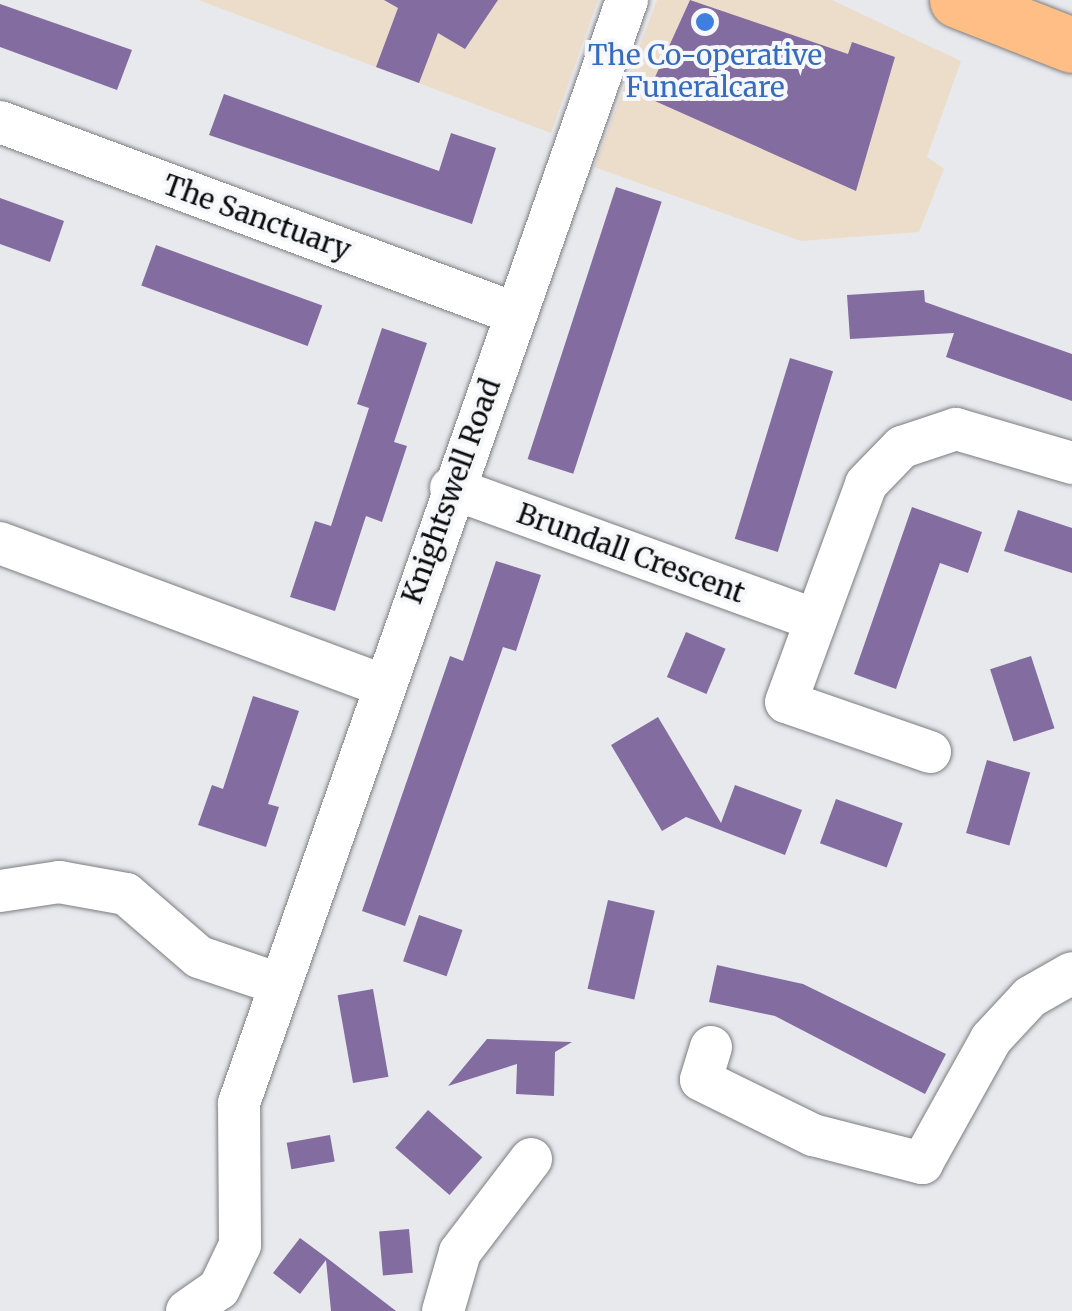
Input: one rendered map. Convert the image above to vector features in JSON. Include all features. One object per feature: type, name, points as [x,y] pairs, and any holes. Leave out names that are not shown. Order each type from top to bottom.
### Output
[{"type":"highway","points":[[957,0],[1072,45]]},
{"type":"street","name":"Knightswell Road","points":[[219,1304],[240,1245],[239,1103],[276,983],[627,0]]},
{"type":"street","name":"The Sanctuary","points":[[0,122],[514,313]]},
{"type":"street","points":[[930,752],[786,702],[811,618],[866,484],[902,447],[956,428],[1072,463]]},
{"type":"street","name":"Brundall Crescent","points":[[451,488],[811,618]]},
{"type":"street","points":[[0,544],[382,685]]},
{"type":"street","points":[[0,891],[58,882],[126,894],[199,956],[276,983]]},
{"type":"street","points":[[711,1047],[701,1080],[813,1135],[922,1164],[992,1039],[1030,997],[1072,973]]},
{"type":"street","points":[[443,1311],[450,1271],[524,1189]]},
{"type":"shaded area","points":[[198,0],[598,0],[551,133]]},
{"type":"shaded area","points":[[657,0],[832,0],[961,61],[927,157],[944,169],[919,232],[801,241],[594,167]]},
{"type":"building","points":[[384,0],[498,0],[465,49],[438,33],[419,83],[376,67],[398,8]]},
{"type":"building","points":[[690,0],[848,54],[852,42],[895,57],[856,191],[646,97]]},
{"type":"building","points":[[0,4],[132,50],[117,90],[0,47]]},
{"type":"building","points":[[224,94],[439,171],[451,133],[496,148],[472,224],[209,135]]},
{"type":"building","points":[[616,187],[662,202],[573,474],[528,459]]},
{"type":"building","points":[[0,198],[64,221],[50,262],[0,244]]},
{"type":"building","points":[[156,245],[322,306],[308,346],[141,285]]},
{"type":"building","points":[[924,290],[925,302],[1072,354],[1072,401],[946,357],[954,333],[850,339],[847,295]]},
{"type":"building","points":[[382,328],[427,343],[394,442],[407,446],[382,522],[366,516],[335,611],[290,597],[315,521],[331,526],[369,408],[357,404]]},
{"type":"building","points":[[790,358],[833,371],[778,552],[735,539]]},
{"type":"building","points":[[912,507],[982,532],[968,573],[940,563],[896,689],[854,674]]},
{"type":"building","points":[[1018,510],[1072,528],[1072,573],[1004,551]]},
{"type":"building","points":[[496,561],[541,575],[516,651],[503,647],[405,926],[362,911],[450,656],[463,661]]},
{"type":"building","points":[[686,632],[726,649],[706,694],[667,677]]},
{"type":"building","points":[[1031,656],[1054,728],[1014,742],[990,669]]},
{"type":"building","points":[[253,696],[299,711],[268,804],[279,807],[266,847],[198,825],[212,785],[223,789]]},
{"type":"building","points":[[658,717],[721,823],[735,785],[802,810],[785,855],[686,817],[662,831],[611,745]]},
{"type":"building","points":[[987,760],[1030,772],[1009,845],[966,833]]},
{"type":"building","points":[[836,799],[903,823],[887,867],[820,843]]},
{"type":"building","points":[[608,900],[655,911],[634,999],[588,989]]},
{"type":"building","points":[[419,915],[462,930],[447,976],[403,961]]},
{"type":"building","points":[[717,965],[803,984],[946,1054],[925,1094],[775,1016],[709,1002]]},
{"type":"building","points":[[373,989],[388,1077],[353,1083],[338,995]]},
{"type":"building","points":[[487,1039],[572,1042],[555,1052],[554,1096],[516,1094],[517,1064],[448,1086]]},
{"type":"building","points":[[428,1110],[482,1157],[450,1195],[395,1148]]},
{"type":"building","points":[[330,1135],[335,1162],[291,1169],[287,1143]]},
{"type":"building","points":[[409,1229],[413,1273],[383,1275],[379,1232]]},
{"type":"building","points":[[300,1238],[396,1311],[331,1311],[326,1260],[300,1294],[273,1273]]},
{"type":"place","name":"The Co-operative Funeralcare","points":[[705,22]]}]
